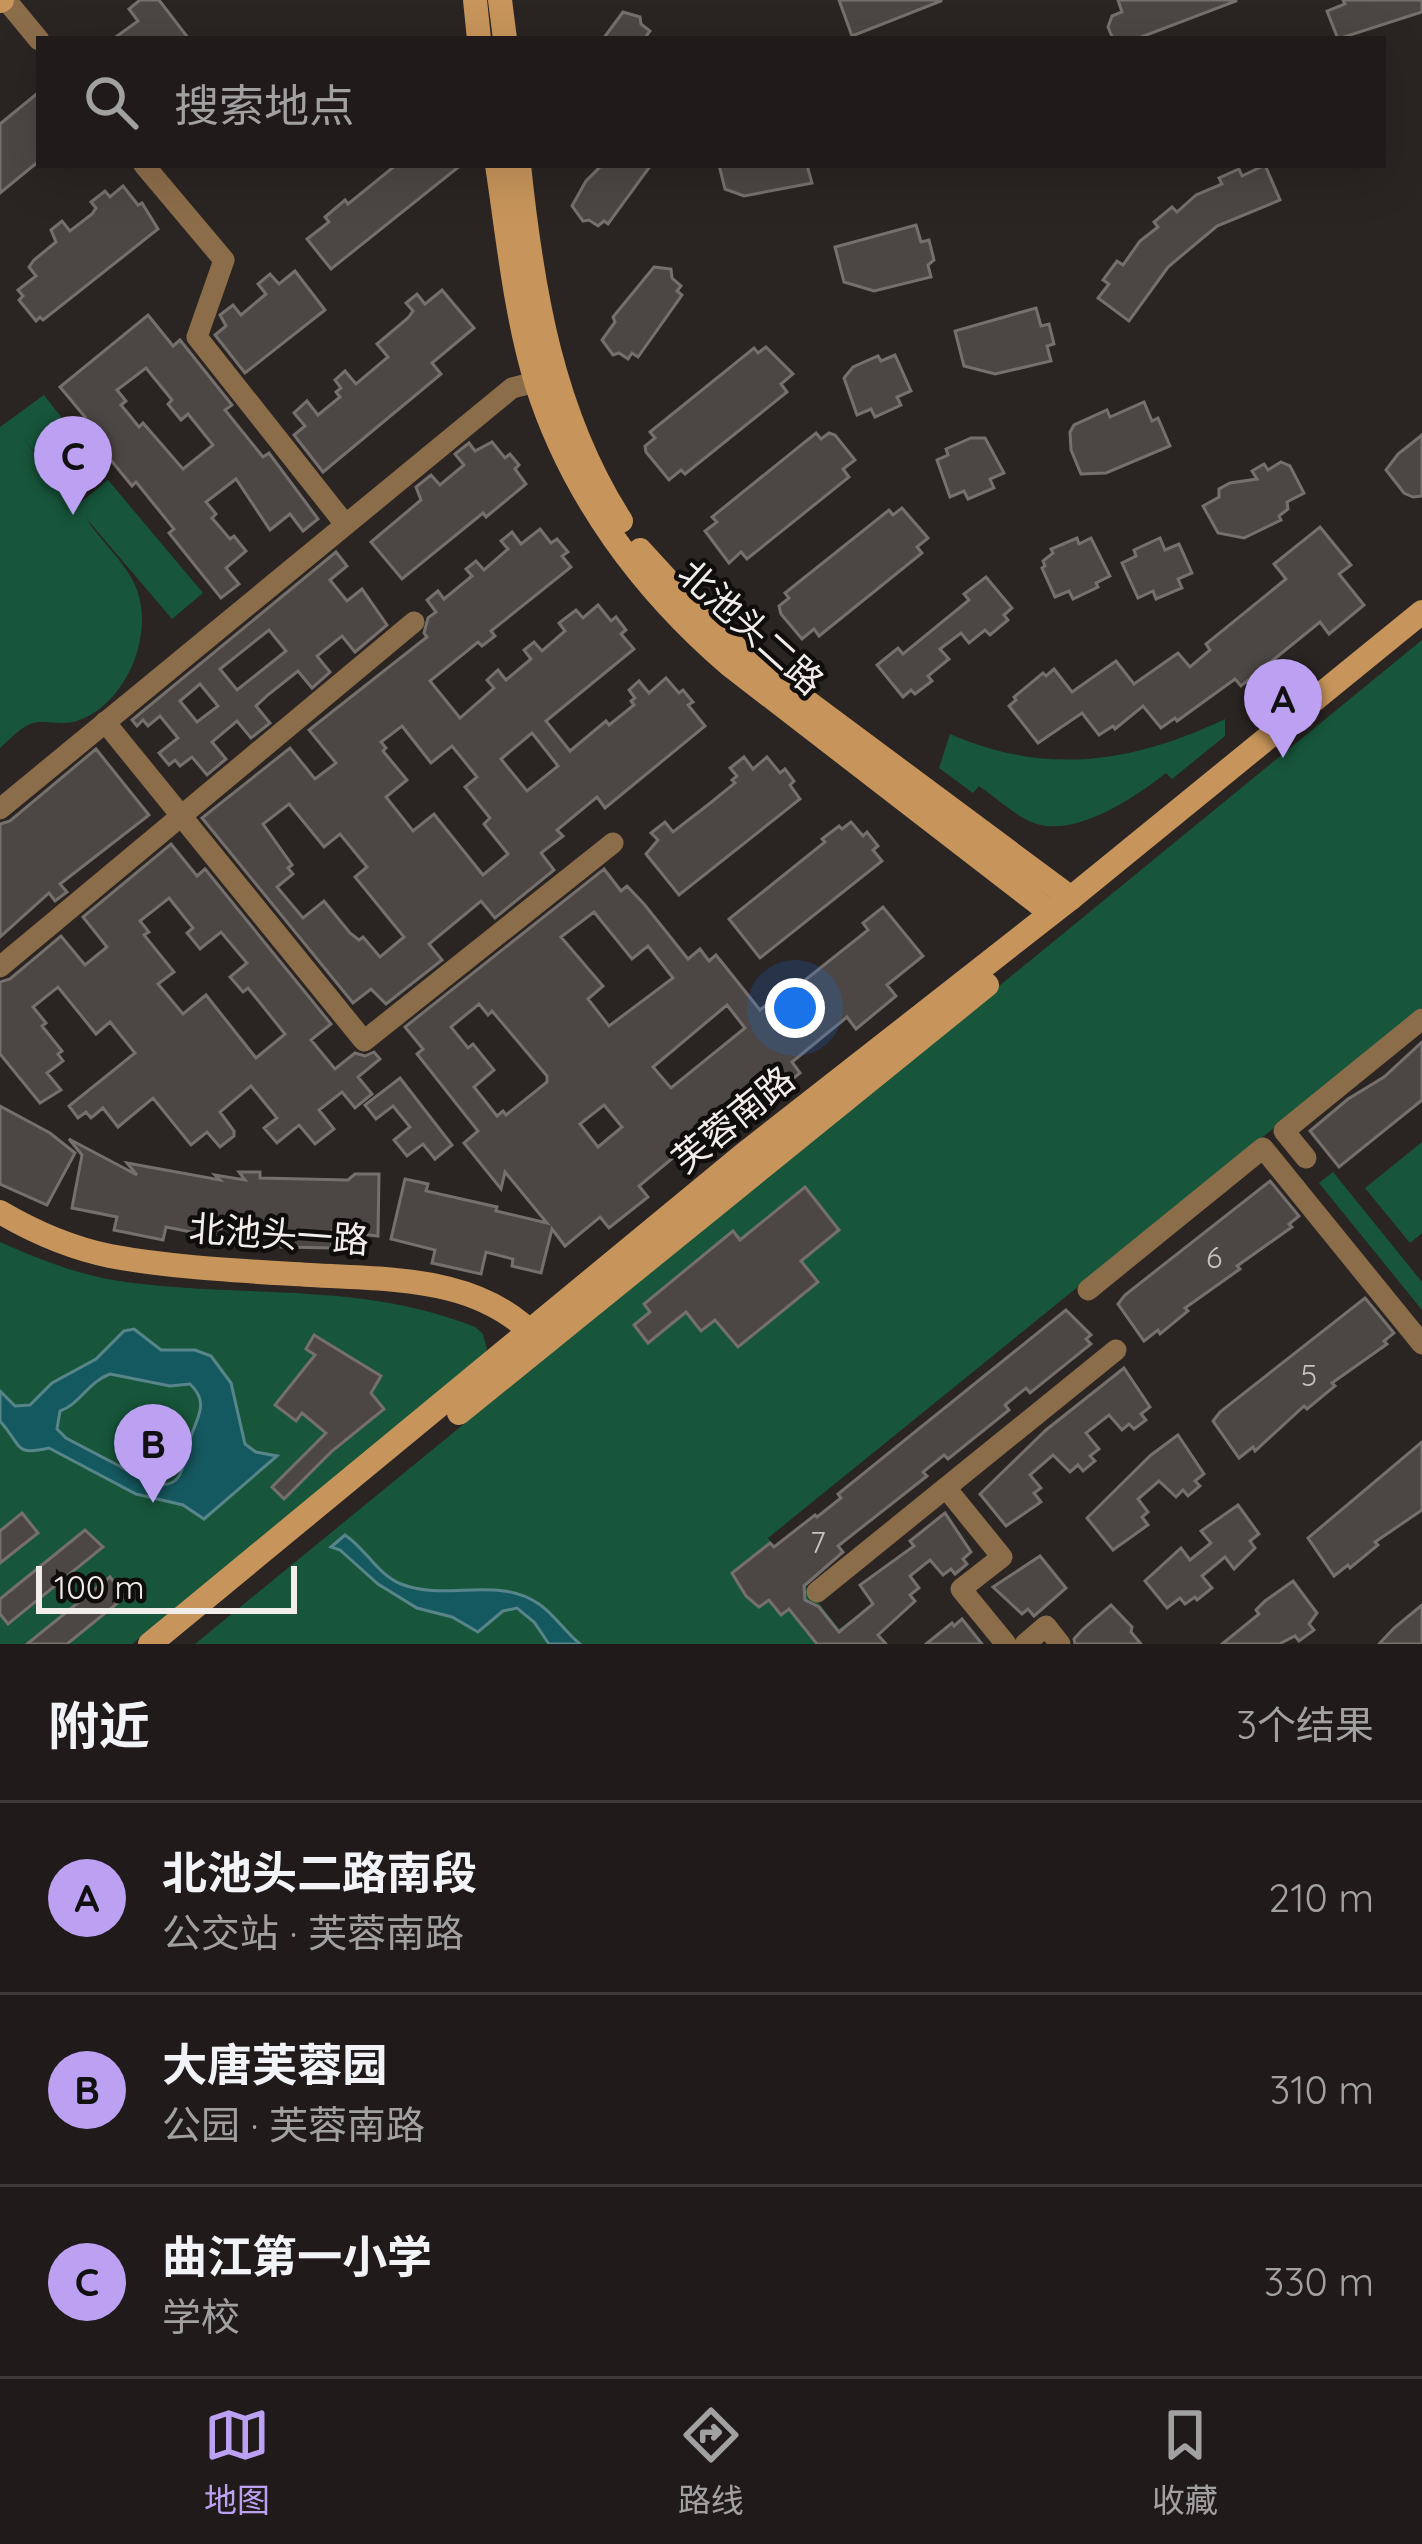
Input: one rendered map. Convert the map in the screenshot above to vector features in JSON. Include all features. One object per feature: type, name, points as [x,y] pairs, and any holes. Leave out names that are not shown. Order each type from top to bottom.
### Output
[{"type":"main road","points":[[475,0],[479,36]]},
{"type":"main road","points":[[500,0],[505,36]]},
{"type":"main road","name":"北池头二路","points":[[497,168],[536,382],[580,487],[627,558],[687,628],[782,707],[1061,905]]},
{"type":"main road","name":"北池头二路","points":[[519,168],[535,300],[550,358],[586,459],[640,549],[742,654],[1061,905]]},
{"type":"main road","name":"芙蓉南路","points":[[172,1644],[537,1338],[743,1155],[1422,612]]},
{"type":"main road","name":"芙蓉南路","points":[[150,1644],[1422,632]]},
{"type":"main road","name":"北池头一路","points":[[0,1212],[54,1238],[112,1256],[268,1272],[404,1279],[463,1291],[514,1316],[537,1338]]},
{"type":"street","points":[[2,0],[36,37]]},
{"type":"street","points":[[147,168],[224,260],[197,337],[345,524]]},
{"type":"street","points":[[0,809],[512,388],[536,382]]},
{"type":"street","points":[[0,968],[414,622]]},
{"type":"street","points":[[105,722],[364,1041],[613,843]]},
{"type":"street","points":[[1306,1158],[1284,1131],[1422,1019]]},
{"type":"street","points":[[1088,1290],[1263,1148],[1422,1344]]},
{"type":"street","points":[[818,1592],[1116,1350]]},
{"type":"street","points":[[946,1488],[1002,1557],[962,1589],[1006,1644]]},
{"type":"street","points":[[1024,1644],[1046,1627],[1060,1644]]},
{"type":"green space","points":[[44,395],[90,454],[58,479],[24,439],[76,506],[108,480],[203,593],[172,619],[86,518],[127,571],[139,598],[142,619],[134,662],[111,698],[95,712],[77,721],[30,724],[0,748],[0,427]]},
{"type":"green space","points":[[1422,640],[1422,1008],[768,1538],[839,1629],[862,1612],[887,1644],[195,1644]]},
{"type":"green space","points":[[1225,719],[1225,736],[1172,779],[1166,773],[1100,814],[1062,826],[1027,820],[979,786],[973,793],[939,768],[950,734],[1021,756],[1089,759],[1157,746]]},
{"type":"green space","points":[[1422,1142],[1422,1233],[1410,1243],[1365,1188]]},
{"type":"green space","points":[[1333,1172],[1422,1282],[1422,1310],[1319,1183]]},
{"type":"green space","points":[[0,1242],[113,1280],[385,1302],[475,1327],[483,1334],[487,1349],[479,1363],[132,1644],[0,1644]]},
{"type":"water","points":[[134,1329],[161,1350],[195,1350],[211,1356],[231,1383],[245,1444],[256,1452],[277,1456],[204,1519],[183,1505],[136,1494],[49,1448],[24,1450],[0,1421],[0,1391],[15,1406],[30,1405],[52,1383],[96,1359],[124,1331]],"holes":[[[110,1374],[170,1386],[190,1384],[201,1404],[181,1473],[171,1483],[152,1483],[57,1429],[60,1411]]]},
{"type":"water","points":[[345,1535],[401,1584],[523,1596],[545,1608],[580,1644],[549,1644],[517,1608],[503,1611],[478,1632],[452,1617],[417,1608],[331,1547]]},
{"type":"building","points":[[140,0],[159,0],[187,36],[117,36],[138,21],[129,9]]},
{"type":"building","points":[[839,0],[941,0],[941,1],[852,36]]},
{"type":"building","points":[[1118,0],[1236,0],[1144,36],[1112,36],[1108,27],[1112,16],[1122,12]]},
{"type":"building","points":[[1343,0],[1422,0],[1422,12],[1337,36],[1327,11],[1345,4]]},
{"type":"building","points":[[623,12],[640,17],[650,31],[646,36],[605,36]]},
{"type":"building","points":[[36,94],[36,163],[0,193],[0,124]]},
{"type":"building","points":[[392,168],[457,168],[331,269],[307,239],[329,222],[325,217],[345,200],[348,204]]},
{"type":"building","points":[[599,168],[649,168],[608,224],[583,221],[572,206]]},
{"type":"building","points":[[720,168],[808,168],[812,183],[744,196],[725,189]]},
{"type":"building","points":[[1266,168],[1280,200],[1217,226],[1168,267],[1129,321],[1098,298],[1109,284],[1103,280],[1117,261],[1123,265],[1140,241],[1158,227],[1154,222],[1172,207],[1177,212],[1196,195],[1222,184],[1219,178],[1239,169],[1242,176]]},
{"type":"building","points":[[123,186],[138,205],[142,203],[158,229],[36,321],[19,300],[23,296],[18,290],[36,276],[29,267],[34,260],[56,242],[51,230],[62,221],[70,231],[92,214],[96,208],[91,202],[105,191],[110,197]]},
{"type":"building","points":[[916,225],[921,242],[929,240],[934,260],[928,265],[931,277],[874,291],[844,282],[835,247]]},
{"type":"building","points":[[654,267],[671,269],[682,295],[638,357],[613,355],[602,340],[615,322],[613,317]]},
{"type":"building","points":[[295,271],[325,310],[245,373],[215,335],[226,326],[220,315],[233,305],[241,315],[266,294],[258,284],[270,274],[279,284]]},
{"type":"building","points":[[442,290],[474,328],[432,363],[441,374],[323,472],[294,435],[305,426],[294,413],[307,401],[318,415],[340,397],[335,380],[345,371],[356,384],[388,357],[377,344],[413,311],[406,303],[417,294],[425,304]]},
{"type":"building","points":[[1036,308],[1041,326],[1049,324],[1054,344],[1047,346],[1051,361],[995,374],[964,366],[955,331]]},
{"type":"building","points":[[148,315],[173,346],[180,340],[232,405],[225,410],[263,457],[269,453],[318,519],[303,531],[290,514],[270,530],[236,479],[206,502],[216,514],[212,518],[246,551],[226,568],[239,584],[221,598],[169,533],[174,529],[79,421],[85,417],[60,387]],"holes":[[[146,368],[172,400],[168,404],[181,420],[188,414],[213,445],[183,469],[143,423],[139,427],[121,405],[126,401],[117,390]]]},
{"type":"building","points":[[766,347],[793,374],[781,384],[787,392],[685,474],[681,470],[669,480],[646,452],[645,446],[655,438],[650,432],[754,348],[758,353]]},
{"type":"building","points":[[895,355],[911,391],[897,397],[901,405],[875,417],[871,409],[857,415],[844,378],[853,367],[878,356],[881,361]]},
{"type":"building","points":[[1144,402],[1152,421],[1158,418],[1170,446],[1106,473],[1081,474],[1071,450],[1074,425],[1107,410],[1110,417]]},
{"type":"building","points":[[816,433],[821,439],[835,435],[855,460],[843,469],[849,477],[747,559],[741,552],[729,563],[705,531],[717,522],[712,517]]},
{"type":"building","points":[[1422,435],[1422,496],[1413,497],[1386,470]]},
{"type":"building","points":[[971,438],[985,438],[1004,473],[990,479],[994,488],[968,499],[964,491],[950,497],[937,460],[948,455],[946,449]]},
{"type":"building","points":[[492,442],[505,458],[510,454],[519,465],[515,469],[526,484],[402,579],[371,542],[421,500],[416,487],[431,475],[440,485],[464,465],[455,454],[469,443],[475,451]]},
{"type":"building","points":[[1281,462],[1290,466],[1304,493],[1287,502],[1281,520],[1244,538],[1218,533],[1203,506],[1219,497],[1219,489],[1257,479],[1252,471],[1264,464],[1268,470]]},
{"type":"building","points":[[902,508],[928,538],[917,547],[922,553],[819,636],[814,629],[802,639],[781,614],[779,606],[789,598],[785,593],[889,510],[893,515]]},
{"type":"building","points":[[1320,527],[1351,565],[1339,574],[1364,605],[1329,634],[1320,622],[1241,686],[1235,679],[1161,728],[1143,706],[1115,729],[1099,735],[1082,713],[1038,743],[1009,706],[1043,673],[1046,676],[1054,669],[1072,692],[1116,661],[1134,684],[1178,653],[1190,667],[1210,650],[1206,644],[1286,579],[1274,564]]},
{"type":"building","points":[[540,529],[551,543],[557,539],[568,552],[562,556],[571,567],[491,631],[495,636],[482,646],[478,642],[430,681],[460,718],[494,688],[487,680],[498,670],[506,680],[531,659],[524,650],[534,642],[542,651],[565,631],[559,623],[576,610],[583,618],[598,605],[611,621],[616,617],[626,630],[621,634],[634,649],[546,721],[570,751],[634,705],[629,690],[639,681],[649,693],[666,678],[693,702],[688,705],[705,726],[605,808],[597,797],[557,830],[563,836],[541,853],[554,870],[495,918],[481,901],[429,944],[442,960],[386,1004],[371,989],[353,1003],[202,818],[290,748],[315,779],[336,763],[309,730],[427,637],[428,618],[436,612],[427,600],[438,591],[444,599],[472,576],[466,569],[476,561],[484,570],[508,549],[501,541],[512,532],[521,544]],"holes":[[[402,726],[431,763],[452,746],[477,777],[465,787],[490,818],[484,824],[508,854],[483,875],[434,814],[413,831],[386,797],[407,780],[381,742]],[[532,733],[558,766],[527,791],[501,759]],[[289,804],[324,847],[340,834],[367,867],[355,877],[404,937],[380,957],[363,937],[359,940],[350,933],[324,901],[303,918],[277,887],[293,874],[288,868],[292,865],[263,824]]]},
{"type":"building","points":[[1077,538],[1079,544],[1091,538],[1110,576],[1073,599],[1069,591],[1055,597],[1043,561],[1053,553],[1051,549]]},
{"type":"building","points":[[1160,538],[1165,550],[1179,544],[1192,573],[1178,579],[1182,588],[1156,599],[1153,591],[1138,598],[1122,563],[1136,556],[1134,550]]},
{"type":"building","points":[[336,552],[347,566],[330,580],[347,601],[362,589],[387,625],[355,652],[342,636],[317,656],[330,672],[312,688],[298,671],[269,694],[256,706],[270,723],[251,738],[237,721],[212,742],[226,759],[207,775],[192,757],[180,766],[175,760],[169,765],[159,753],[178,738],[160,716],[148,726],[143,720],[137,726],[132,720]],"holes":[[[269,630],[286,651],[237,690],[220,669]],[[200,684],[218,706],[197,722],[180,701]]]},
{"type":"building","points":[[986,577],[1012,608],[1004,615],[1008,620],[990,635],[985,630],[969,643],[961,633],[940,649],[949,659],[928,676],[932,681],[903,697],[877,665],[898,648],[903,654],[969,600],[964,594]]},
{"type":"building","points":[[96,749],[149,815],[60,884],[67,892],[55,901],[49,893],[0,937],[0,824],[10,821]]},
{"type":"building","points":[[744,757],[753,769],[767,757],[780,773],[785,769],[800,799],[679,895],[646,854],[658,840],[651,833],[665,822],[673,832],[735,783],[732,780],[737,776],[730,768]]},
{"type":"building","points":[[851,822],[863,836],[867,832],[882,861],[760,958],[729,919],[825,842],[822,839]]},
{"type":"building","points":[[171,844],[197,876],[205,869],[331,1024],[311,1040],[335,1069],[355,1053],[374,1052],[380,1059],[358,1077],[372,1094],[355,1108],[342,1092],[319,1110],[334,1129],[315,1144],[299,1125],[277,1143],[264,1128],[277,1118],[251,1086],[220,1112],[234,1136],[220,1147],[207,1132],[191,1145],[153,1098],[118,1127],[103,1108],[91,1118],[86,1112],[78,1118],[69,1106],[135,1053],[110,1022],[96,1034],[58,987],[33,1007],[62,1051],[58,1054],[63,1061],[47,1073],[61,1090],[40,1103],[0,1054],[0,982],[10,979],[61,936],[85,965],[107,947],[83,917]],"holes":[[[169,898],[193,928],[187,933],[200,949],[221,932],[247,963],[230,977],[243,992],[248,988],[285,1034],[256,1058],[206,995],[183,1014],[158,984],[174,972],[144,935],[149,932],[140,921]]]},
{"type":"building","points":[[604,869],[621,891],[627,886],[644,904],[688,959],[700,949],[709,961],[716,955],[760,1010],[868,930],[863,923],[883,907],[923,956],[887,985],[896,996],[856,1029],[847,1017],[792,1062],[800,1073],[732,1127],[724,1116],[639,1186],[648,1197],[609,1228],[600,1217],[565,1246],[552,1229],[541,1273],[512,1266],[513,1259],[486,1252],[481,1274],[432,1263],[435,1250],[391,1239],[405,1179],[428,1184],[426,1191],[547,1223],[505,1172],[501,1189],[464,1143],[478,1131],[417,1054],[423,1049],[405,1027]],"holes":[[[594,912],[632,959],[648,946],[673,978],[609,1026],[588,999],[603,986],[561,937]],[[479,1004],[488,1015],[492,1011],[547,1076],[547,1082],[506,1115],[503,1111],[497,1116],[474,1087],[494,1070],[451,1027]],[[727,1005],[745,1028],[671,1088],[653,1067]],[[604,1105],[622,1127],[598,1147],[580,1124]]]},
{"type":"building","points":[[1422,1042],[1422,1100],[1339,1167],[1310,1131],[1384,1077]]},
{"type":"building","points":[[400,1078],[452,1145],[435,1159],[423,1144],[407,1156],[394,1140],[410,1127],[393,1106],[376,1119],[365,1105]]},
{"type":"building","points":[[0,1106],[50,1133],[75,1153],[47,1205],[0,1184]]},
{"type":"building","points":[[69,1139],[137,1175],[127,1163],[220,1180],[215,1175],[245,1180],[239,1172],[260,1172],[260,1178],[348,1180],[355,1174],[379,1174],[378,1236],[332,1231],[332,1248],[281,1247],[281,1234],[236,1233],[222,1225],[220,1234],[211,1236],[166,1227],[163,1240],[114,1230],[117,1217],[72,1208],[82,1155]]},
{"type":"building","points":[[1270,1181],[1299,1216],[1289,1224],[1292,1227],[1185,1308],[1188,1311],[1160,1334],[1158,1330],[1144,1341],[1118,1304],[1125,1295]]},
{"type":"building","points":[[805,1187],[839,1230],[801,1261],[818,1282],[738,1347],[715,1320],[701,1331],[686,1312],[648,1343],[634,1325],[650,1312],[644,1304],[733,1231],[740,1240]]},
{"type":"building","points":[[1365,1298],[1394,1333],[1384,1341],[1387,1344],[1332,1383],[1335,1386],[1307,1409],[1304,1406],[1255,1451],[1253,1447],[1239,1458],[1213,1421],[1220,1412]]},
{"type":"building","points":[[1066,1310],[1091,1335],[1086,1339],[1091,1344],[1030,1393],[1026,1388],[1005,1405],[1009,1410],[948,1459],[944,1455],[923,1472],[927,1476],[838,1546],[843,1552],[804,1586],[805,1600],[819,1607],[839,1632],[873,1604],[860,1585],[914,1546],[910,1541],[945,1513],[971,1552],[963,1559],[967,1564],[955,1574],[951,1569],[943,1575],[930,1560],[910,1576],[919,1588],[910,1595],[915,1601],[878,1635],[886,1644],[817,1644],[789,1609],[781,1615],[769,1600],[759,1607],[746,1596],[732,1573],[770,1543],[774,1547],[817,1517],[841,1498],[838,1494]]},
{"type":"building","points":[[314,1335],[381,1376],[371,1393],[384,1409],[284,1499],[272,1487],[326,1433],[302,1413],[296,1421],[275,1405],[315,1355],[306,1349]]},
{"type":"building","points":[[1124,1368],[1150,1407],[1141,1414],[1146,1420],[1134,1429],[1129,1424],[1122,1430],[1109,1415],[1086,1433],[1099,1449],[1090,1456],[1095,1461],[1083,1471],[1078,1465],[1070,1472],[1053,1455],[1030,1475],[1041,1488],[1034,1493],[1041,1502],[1006,1526],[980,1494],[1046,1430]]},
{"type":"building","points":[[1178,1435],[1204,1474],[1195,1481],[1200,1486],[1188,1496],[1183,1490],[1176,1497],[1159,1481],[1138,1499],[1148,1512],[1142,1517],[1148,1525],[1113,1550],[1087,1518]]},
{"type":"building","points":[[1422,1442],[1422,1510],[1334,1576],[1308,1538]]},
{"type":"building","points":[[1238,1505],[1259,1534],[1250,1541],[1255,1548],[1234,1569],[1225,1557],[1202,1576],[1212,1588],[1197,1600],[1185,1604],[1180,1598],[1167,1608],[1145,1581],[1181,1548],[1190,1560],[1211,1543],[1201,1531]]},
{"type":"building","points":[[22,1513],[38,1533],[0,1563],[0,1531]]},
{"type":"building","points":[[85,1530],[103,1547],[8,1624],[0,1614],[0,1599]]},
{"type":"building","points":[[1040,1556],[1066,1588],[1034,1616],[1028,1609],[1022,1614],[993,1587]]},
{"type":"building","points":[[110,1577],[125,1597],[67,1644],[27,1644]]},
{"type":"building","points":[[1293,1581],[1317,1613],[1309,1624],[1314,1630],[1299,1641],[1295,1636],[1279,1644],[1222,1644],[1259,1614],[1256,1610],[1265,1601]]},
{"type":"building","points":[[1111,1605],[1141,1644],[1075,1644],[1083,1629]]},
{"type":"building","points":[[1422,1605],[1422,1644],[1379,1644],[1394,1628]]},
{"type":"building","points":[[962,1619],[982,1644],[926,1644],[952,1623]]},
{"type":"place","name":"曲江第一小学","points":[[73,515]]},
{"type":"place","name":"北池头二路南段","points":[[1283,758]]},
{"type":"place","name":"大唐芙蓉园","points":[[153,1503]]}]
